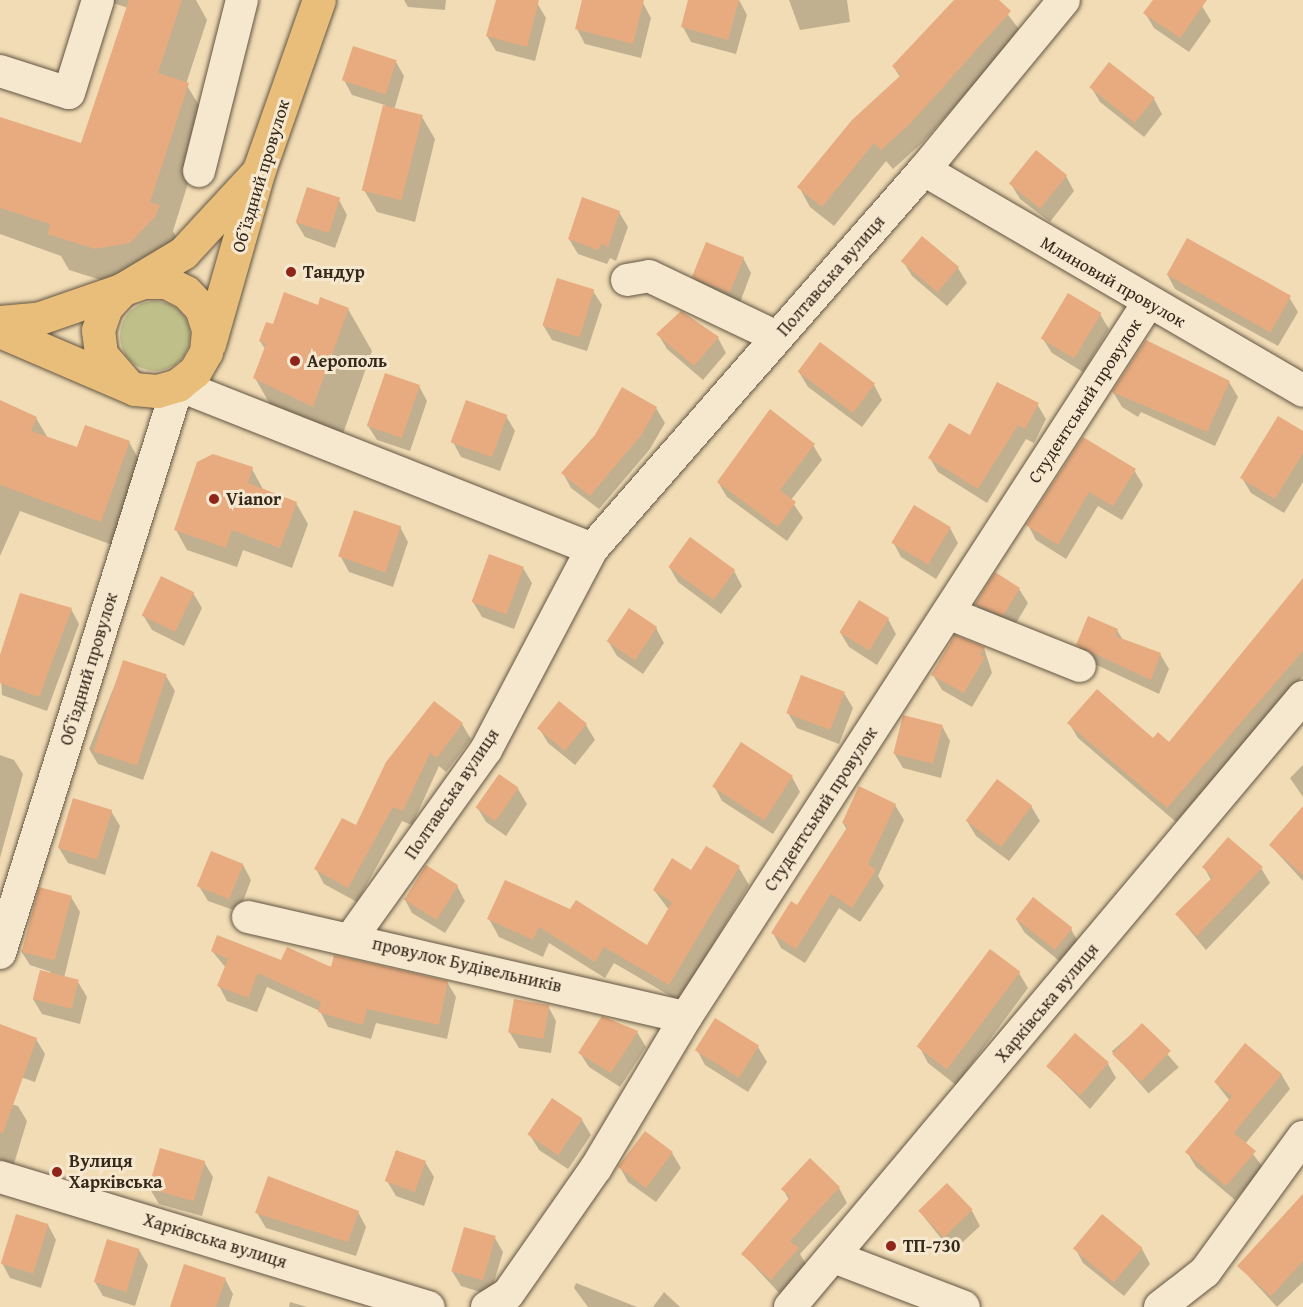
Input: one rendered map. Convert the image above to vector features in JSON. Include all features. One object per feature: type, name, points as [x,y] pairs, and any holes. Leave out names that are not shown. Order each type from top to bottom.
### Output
[{"type":"main road","name":"Обʼїздний провулок","points":[[206,352],[260,170],[319,0]]},
{"type":"main road","points":[[135,388],[114,375],[101,354],[98,330],[106,307],[123,290],[183,253],[260,170]]},
{"type":"main road","points":[[0,322],[37,318],[123,290],[166,282],[186,291],[201,308],[208,330],[206,352],[195,371],[178,385],[157,391],[135,388],[0,331]]},
{"type":"street","points":[[0,71],[69,93],[98,0]]},
{"type":"street","points":[[199,171],[242,0]]},
{"type":"street","name":"Полтавська вулиця","points":[[352,937],[486,750],[592,549],[924,170],[1064,0]]},
{"type":"street","name":"Млиновий провулок","points":[[924,170],[1148,303],[1303,391]]},
{"type":"street","points":[[627,280],[649,276],[777,337]]},
{"type":"street","name":"Студентський провулок","points":[[487,1307],[508,1294],[596,1168],[686,1017],[1148,303]]},
{"type":"street","points":[[178,385],[592,549]]},
{"type":"street","name":"Обʼїздний провулок","points":[[0,953],[178,385]]},
{"type":"street","points":[[948,613],[1080,666]]},
{"type":"street","name":"Харківська вулиця","points":[[790,1307],[1303,697]]},
{"type":"street","name":"провулок Будівельників","points":[[248,917],[352,937],[686,1017]]},
{"type":"street","points":[[1160,1307],[1205,1272],[1303,1137]]},
{"type":"street","name":"Харківська вулиця","points":[[0,1177],[429,1307]]},
{"type":"street","points":[[834,1257],[964,1307]]},
{"type":"green space","points":[[155,301],[168,304],[180,311],[187,323],[190,336],[187,349],[180,361],[168,368],[155,371],[142,368],[130,361],[123,349],[120,336],[123,323],[130,311],[142,304]]},
{"type":"building","points":[[129,0],[182,0],[158,73],[189,83],[150,202],[160,205],[155,217],[130,243],[95,249],[47,234],[50,224],[0,208],[0,117],[81,143]]},
{"type":"building","points":[[496,0],[539,0],[527,47],[486,36]]},
{"type":"building","points":[[582,0],[644,0],[633,44],[575,29]]},
{"type":"building","points":[[688,0],[739,0],[728,40],[681,27]]},
{"type":"building","points":[[954,0],[999,0],[1011,11],[911,123],[881,150],[874,143],[822,207],[797,187],[852,120],[901,75],[892,66]]},
{"type":"building","points":[[1153,0],[1207,0],[1180,38],[1143,13]]},
{"type":"building","points":[[353,46],[397,60],[386,94],[342,80]]},
{"type":"building","points":[[1109,62],[1155,98],[1135,123],[1089,87]]},
{"type":"building","points":[[383,105],[423,115],[401,200],[362,190]]},
{"type":"building","points":[[1036,150],[1067,175],[1040,209],[1009,183]]},
{"type":"building","points":[[307,187],[340,198],[329,233],[296,222]]},
{"type":"building","points":[[582,197],[620,211],[608,247],[602,244],[598,250],[568,239]]},
{"type":"building","points":[[922,236],[959,267],[938,292],[901,261]]},
{"type":"building","points":[[1187,238],[1291,296],[1271,332],[1167,275]]},
{"type":"building","points":[[706,242],[744,257],[730,293],[692,277]]},
{"type":"building","points":[[557,278],[594,289],[580,337],[542,326]]},
{"type":"building","name":"Аерополь","points":[[284,292],[318,305],[320,297],[349,308],[313,407],[253,378],[266,344],[259,341],[266,322],[273,324]]},
{"type":"building","points":[[1068,293],[1101,313],[1074,359],[1041,338]]},
{"type":"building","points":[[681,311],[719,337],[694,366],[656,334]]},
{"type":"building","points":[[1146,340],[1230,381],[1207,432],[1112,392]]},
{"type":"building","points":[[820,342],[875,384],[853,413],[798,372]]},
{"type":"building","points":[[385,373],[420,385],[402,438],[367,426]]},
{"type":"building","points":[[997,382],[1039,403],[1025,429],[1018,425],[978,489],[928,458],[949,423],[970,435]]},
{"type":"building","points":[[622,387],[657,407],[642,434],[590,496],[561,473],[595,435]]},
{"type":"building","points":[[0,400],[37,417],[31,431],[77,447],[85,425],[130,441],[101,522],[0,485]]},
{"type":"building","points":[[466,400],[507,415],[492,457],[451,442]]},
{"type":"building","points":[[770,409],[815,444],[780,490],[796,502],[778,527],[717,482]]},
{"type":"building","points":[[1278,416],[1303,431],[1303,453],[1275,499],[1240,478]]},
{"type":"building","points":[[1083,437],[1136,469],[1113,506],[1089,492],[1058,545],[1026,525]]},
{"type":"building","name":"Vianor","points":[[213,454],[253,467],[248,483],[297,502],[280,548],[232,530],[226,548],[174,530],[197,462]]},
{"type":"building","points":[[914,505],[951,527],[928,565],[891,543]]},
{"type":"building","points":[[354,510],[401,526],[385,573],[338,556]]},
{"type":"building","points":[[690,537],[735,570],[714,600],[668,567]]},
{"type":"building","points":[[489,554],[524,567],[506,615],[472,602]]},
{"type":"building","points":[[995,572],[1020,588],[1003,616],[975,604]]},
{"type":"building","points":[[161,576],[194,592],[175,632],[142,616]]},
{"type":"building","points":[[1303,578],[1303,651],[1167,808],[1067,723],[1097,689],[1153,738],[1158,732],[1169,742]]},
{"type":"building","points":[[20,593],[72,608],[39,697],[0,683],[0,655]]},
{"type":"building","points":[[859,600],[889,618],[869,651],[839,633]]},
{"type":"building","points":[[629,608],[657,627],[635,660],[607,641]]},
{"type":"building","points":[[1088,616],[1118,629],[1115,636],[1161,653],[1151,680],[1076,645]]},
{"type":"building","points":[[955,635],[985,647],[980,655],[985,657],[964,693],[931,675]]},
{"type":"building","points":[[123,660],[167,674],[137,766],[93,751]]},
{"type":"building","points":[[801,675],[845,692],[830,730],[786,713]]},
{"type":"building","points":[[434,701],[463,723],[437,758],[430,753],[403,811],[393,807],[348,888],[314,869],[342,818],[356,825],[386,762]]},
{"type":"building","points":[[559,701],[587,724],[565,751],[537,728]]},
{"type":"building","points":[[903,715],[943,725],[933,764],[893,754]]},
{"type":"building","points":[[741,742],[793,776],[764,820],[712,786]]},
{"type":"building","points":[[499,774],[519,788],[495,821],[475,808]]},
{"type":"building","points":[[997,779],[1032,805],[1001,847],[966,821]]},
{"type":"building","points":[[859,786],[896,804],[868,864],[876,870],[852,908],[831,894],[796,949],[771,933],[791,901],[797,905],[848,826],[842,823]]},
{"type":"building","points":[[73,798],[112,810],[97,860],[58,848]]},
{"type":"building","points":[[1303,806],[1303,875],[1269,845]]},
{"type":"building","points":[[1228,837],[1263,867],[1197,936],[1175,914],[1213,877],[1202,867]]},
{"type":"building","points":[[706,846],[740,866],[669,985],[604,947],[595,962],[539,927],[533,940],[487,919],[505,880],[570,909],[576,900],[647,945],[672,902],[653,890],[672,858],[691,870]]},
{"type":"building","points":[[211,851],[243,864],[229,899],[197,886]]},
{"type":"building","points":[[426,865],[458,885],[436,920],[404,900]]},
{"type":"building","points":[[39,887],[72,896],[55,961],[22,952]]},
{"type":"building","points":[[1033,897],[1072,928],[1055,950],[1016,919]]},
{"type":"building","points":[[217,935],[281,960],[287,947],[331,967],[334,955],[448,981],[439,1025],[367,1009],[363,1025],[318,1012],[321,1002],[258,973],[248,998],[217,986],[228,959],[211,951]]},
{"type":"building","points":[[990,949],[1020,972],[947,1069],[917,1046]]},
{"type":"building","points":[[40,970],[79,980],[72,1009],[33,999]]},
{"type":"building","points":[[514,999],[549,1005],[544,1039],[508,1032]]},
{"type":"building","points":[[602,1016],[638,1031],[611,1073],[578,1053]]},
{"type":"building","points":[[715,1018],[759,1046],[739,1078],[695,1050]]},
{"type":"building","points":[[1142,1023],[1171,1051],[1141,1082],[1112,1054]]},
{"type":"building","points":[[0,1024],[37,1038],[3,1133],[0,1133]]},
{"type":"building","points":[[1075,1033],[1109,1063],[1080,1096],[1046,1066]]},
{"type":"building","points":[[1245,1043],[1282,1074],[1234,1133],[1256,1151],[1226,1186],[1185,1152],[1232,1096],[1214,1082]]},
{"type":"building","points":[[552,1098],[583,1119],[558,1155],[527,1134]]},
{"type":"building","points":[[645,1131],[673,1152],[646,1188],[618,1167]]},
{"type":"building","points":[[160,1148],[205,1161],[194,1201],[148,1188]]},
{"type":"building","points":[[396,1150],[426,1161],[415,1192],[385,1181]]},
{"type":"building","points":[[810,1158],[840,1187],[790,1241],[799,1248],[771,1280],[741,1254],[790,1197],[781,1189]]},
{"type":"building","points":[[268,1176],[359,1211],[348,1242],[255,1213]]},
{"type":"building","points":[[947,1183],[973,1210],[944,1237],[918,1211]]},
{"type":"building","points":[[1303,1194],[1303,1261],[1271,1296],[1237,1266]]},
{"type":"building","points":[[16,1214],[49,1224],[33,1274],[1,1264]]},
{"type":"building","points":[[1102,1214],[1143,1248],[1114,1283],[1073,1248]]},
{"type":"building","points":[[464,1227],[496,1236],[483,1280],[451,1271]]},
{"type":"building","points":[[107,1239],[140,1249],[126,1292],[94,1282]]},
{"type":"building","points":[[184,1264],[226,1278],[216,1307],[170,1307]]},
{"type":"place","name":"Тандур","points":[[291,272]]},
{"type":"place","name":"Аерополь","points":[[295,361]]},
{"type":"place","name":"Vianor","points":[[214,499]]},
{"type":"place","name":"Вулиця Харківська","points":[[57,1172]]},
{"type":"place","name":"ТП-730","points":[[891,1246]]}]
